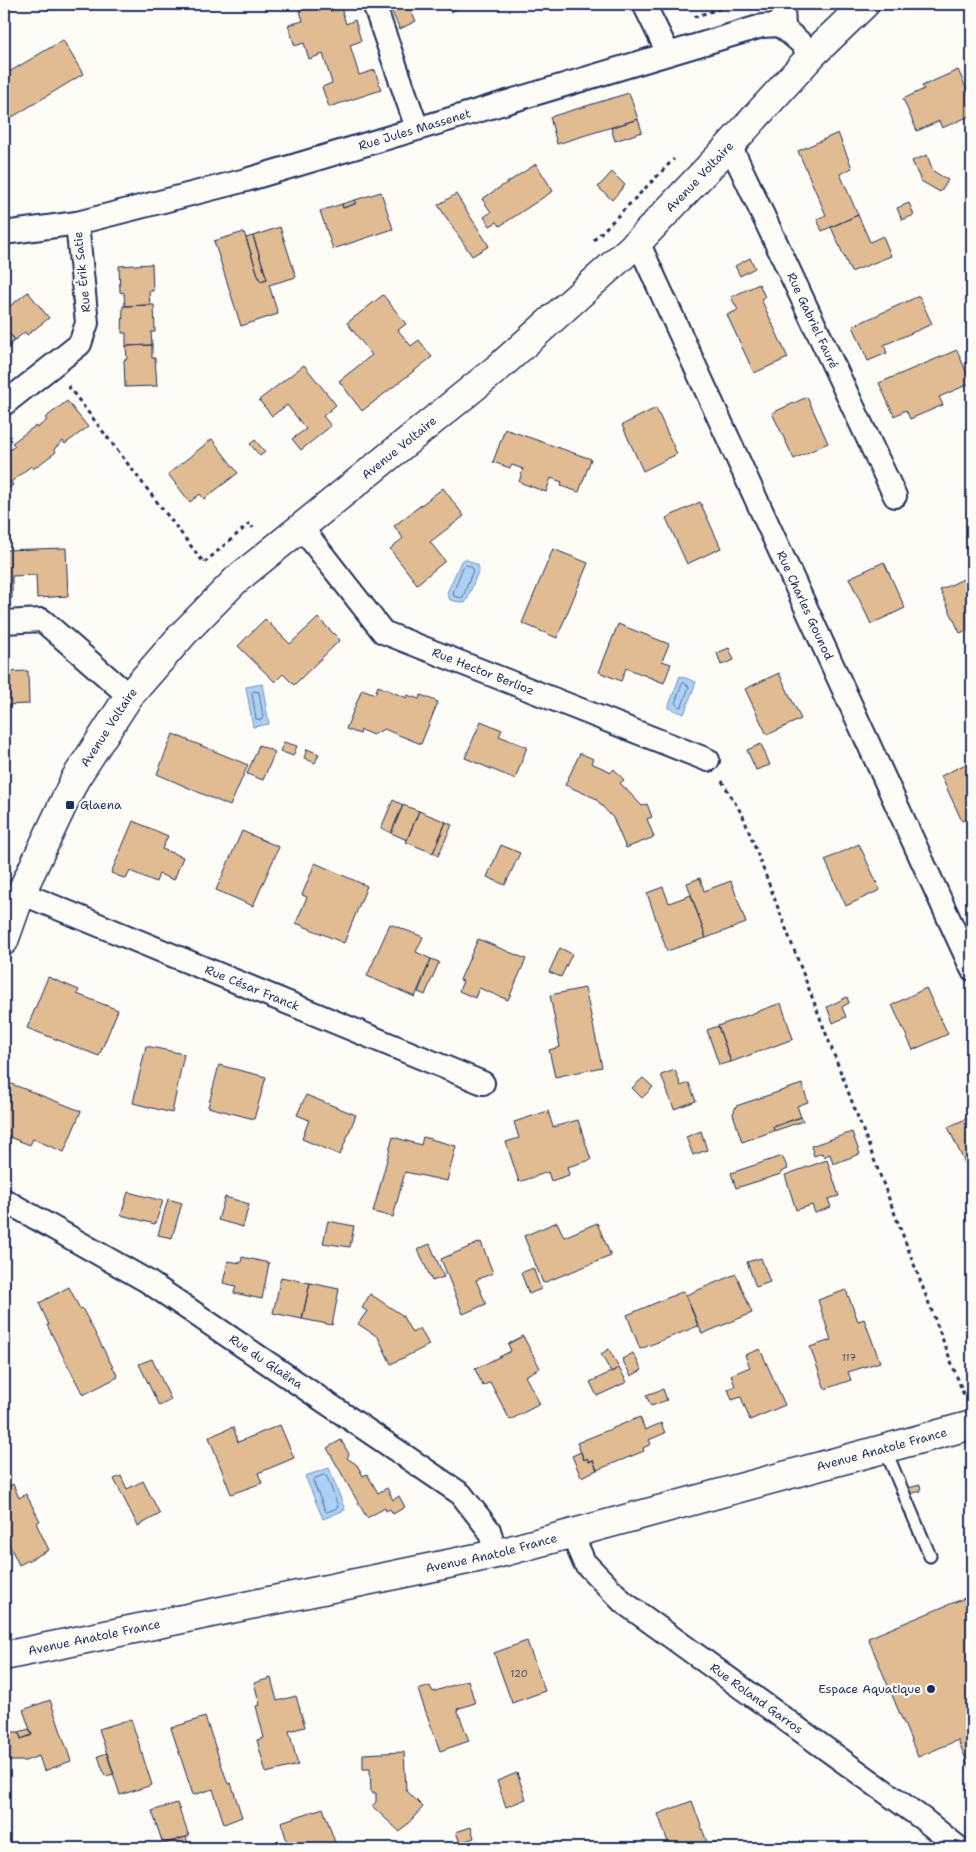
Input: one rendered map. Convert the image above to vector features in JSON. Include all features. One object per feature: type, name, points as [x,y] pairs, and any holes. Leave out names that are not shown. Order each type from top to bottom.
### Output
[{"type":"main road","name":"Avenue Voltaire","points":[[4,941],[22,893],[76,779],[130,696],[183,634],[236,580],[499,367],[638,242],[812,55],[865,4]]},
{"type":"main road","name":"Avenue Anatole France","points":[[4,1656],[496,1554],[885,1449],[969,1412]]},
{"type":"street","points":[[374,4],[417,128]]},
{"type":"street","points":[[644,4],[668,53]]},
{"type":"street","points":[[783,4],[784,28],[801,42],[812,55]]},
{"type":"street","name":"Rue Jules Massenet","points":[[4,233],[77,223],[246,180],[762,26],[780,25],[784,28]]},
{"type":"street","name":"Rue Gabriel Fauré","points":[[730,145],[894,496]]},
{"type":"street","name":"Rue Érik Satie","points":[[4,404],[80,344],[88,323],[77,223]]},
{"type":"street","name":"Rue Charles Gounod","points":[[638,242],[972,969]]},
{"type":"street","name":"Rue Hector Berlioz","points":[[301,527],[384,632],[708,760]]},
{"type":"street","points":[[4,622],[42,620],[130,696]]},
{"type":"street","name":"Rue César Franck","points":[[22,893],[483,1083]]},
{"type":"street","name":"Rue du Glaëna","points":[[4,1200],[147,1281],[460,1494],[489,1530],[496,1554]]},
{"type":"street","name":"Rue Roland Garros","points":[[572,1534],[584,1562],[623,1602],[924,1819],[959,1848]]},
{"type":"lane","points":[[885,1449],[930,1556]]},
{"type":"path","points":[[53,366],[204,563],[250,523],[253,528]]},
{"type":"path","points":[[708,760],[743,816],[969,1412]]},
{"type":"water","points":[[465,559],[478,565],[479,569],[465,603],[450,600],[447,593],[461,561]]},
{"type":"water","points":[[680,676],[696,682],[684,714],[668,708]]},
{"type":"water","points":[[262,684],[269,724],[253,727],[246,687]]},
{"type":"water","points":[[329,1468],[345,1510],[323,1519],[305,1476]]},
{"type":"building","points":[[298,4],[327,4],[330,11],[341,8],[346,24],[355,20],[361,41],[350,45],[359,75],[375,70],[381,90],[329,107],[322,87],[332,83],[323,54],[309,59],[304,43],[295,46],[288,25],[303,21]]},
{"type":"building","points":[[388,4],[424,4],[410,10],[416,21],[400,29]]},
{"type":"building","points":[[447,4],[466,4],[451,12]]},
{"type":"building","points":[[63,40],[83,74],[4,122],[4,75]]},
{"type":"building","points":[[958,70],[972,101],[972,115],[942,128],[939,121],[917,131],[903,99],[924,89],[922,86]]},
{"type":"building","points":[[629,93],[638,119],[557,144],[550,117]]},
{"type":"building","points":[[638,119],[642,132],[615,141],[611,128]]},
{"type":"building","points":[[838,133],[852,168],[840,174],[858,215],[822,231],[817,219],[826,215],[798,151]]},
{"type":"building","points":[[927,155],[933,171],[948,180],[940,192],[921,181],[912,161]]},
{"type":"building","points":[[536,164],[553,191],[500,226],[497,222],[490,226],[484,217],[491,212],[482,199]]},
{"type":"building","points":[[612,172],[625,185],[612,200],[598,187]]},
{"type":"building","points":[[381,192],[393,229],[333,249],[320,211],[342,204],[343,208],[355,204],[355,200]]},
{"type":"building","points":[[456,194],[489,246],[472,256],[438,205]]},
{"type":"building","points":[[355,200],[355,204],[343,208],[342,204]]},
{"type":"building","points":[[909,203],[914,215],[902,220],[897,208]]},
{"type":"building","points":[[858,215],[870,242],[883,236],[891,256],[851,272],[831,227]]},
{"type":"building","points":[[280,227],[296,277],[269,285],[278,314],[241,326],[214,241],[244,232],[260,281],[267,279],[253,236]]},
{"type":"building","points":[[253,236],[267,279],[260,281],[246,238]]},
{"type":"building","points":[[750,258],[755,268],[740,276],[735,266]]},
{"type":"building","points":[[152,264],[153,291],[149,291],[150,305],[125,306],[124,293],[120,292],[119,266]]},
{"type":"building","points":[[759,284],[765,297],[761,299],[788,358],[754,373],[727,315],[738,310],[731,297]]},
{"type":"building","points":[[28,292],[49,318],[27,335],[25,332],[15,340],[4,327],[4,315],[8,311],[6,309]]},
{"type":"building","points":[[383,295],[406,324],[398,330],[411,346],[419,340],[432,357],[362,411],[339,381],[372,355],[347,323]]},
{"type":"building","points":[[919,296],[932,324],[884,345],[887,353],[868,361],[853,326]]},
{"type":"building","points":[[154,305],[155,332],[151,332],[152,345],[126,346],[126,333],[122,333],[123,306]]},
{"type":"building","points":[[4,327],[15,340],[5,349],[7,351],[4,354]]},
{"type":"building","points":[[152,345],[152,358],[155,358],[157,386],[125,387],[124,360],[127,359],[126,346]]},
{"type":"building","points":[[957,350],[971,383],[939,397],[943,405],[910,419],[906,410],[894,416],[879,383]]},
{"type":"building","points":[[304,365],[336,405],[323,416],[331,426],[301,450],[292,439],[306,429],[287,405],[272,416],[259,400]]},
{"type":"building","points":[[807,397],[828,443],[794,459],[772,413]]},
{"type":"building","points":[[67,401],[88,427],[65,444],[63,441],[54,449],[56,452],[33,469],[31,466],[11,482],[13,485],[4,492],[4,454],[15,446],[12,443],[35,426],[37,428],[47,420],[45,418]]},
{"type":"building","points":[[656,408],[677,454],[643,471],[622,425]]},
{"type":"building","points":[[505,429],[591,459],[579,492],[561,486],[562,482],[551,478],[546,492],[519,482],[523,469],[512,465],[510,468],[493,462]]},
{"type":"building","points":[[212,439],[238,473],[204,499],[200,494],[190,502],[168,474]]},
{"type":"building","points":[[255,440],[265,452],[260,456],[250,444]]},
{"type":"building","points":[[443,488],[464,516],[430,542],[445,561],[417,584],[390,549],[403,538],[394,526]]},
{"type":"building","points":[[700,502],[721,548],[687,564],[666,518]]},
{"type":"building","points":[[66,548],[68,596],[37,598],[36,575],[12,576],[12,598],[4,599],[4,550]]},
{"type":"building","points":[[553,549],[588,563],[557,638],[522,623]]},
{"type":"building","points":[[884,562],[905,608],[871,624],[849,578]]},
{"type":"building","points":[[972,575],[972,628],[960,633],[940,590]]},
{"type":"building","points":[[318,618],[340,640],[294,685],[283,674],[275,682],[238,646],[265,619],[290,644]]},
{"type":"building","points":[[618,624],[669,644],[662,661],[671,664],[664,683],[626,668],[621,681],[599,672]]},
{"type":"building","points":[[729,648],[734,660],[721,665],[717,653]]},
{"type":"building","points":[[28,671],[29,704],[4,705],[4,672]]},
{"type":"building","points":[[779,673],[801,719],[767,735],[745,689]]},
{"type":"building","points":[[378,686],[407,698],[407,695],[419,699],[421,695],[438,702],[421,744],[384,729],[373,735],[361,730],[360,734],[346,729],[362,689],[375,694]]},
{"type":"building","points":[[481,721],[502,730],[499,736],[527,747],[515,779],[465,758]]},
{"type":"building","points":[[173,734],[248,765],[230,806],[157,774]]},
{"type":"building","points":[[284,742],[297,746],[293,756],[280,751]]},
{"type":"building","points":[[761,744],[770,765],[756,770],[747,750]]},
{"type":"building","points":[[259,745],[275,752],[263,780],[247,774]]},
{"type":"building","points":[[307,749],[319,754],[315,763],[304,758]]},
{"type":"building","points":[[580,753],[593,759],[591,763],[610,773],[614,769],[624,780],[620,783],[642,806],[647,804],[652,817],[647,819],[654,837],[626,848],[613,818],[595,798],[565,785]]},
{"type":"building","points":[[972,761],[972,817],[962,821],[941,776]]},
{"type":"building","points":[[393,800],[403,805],[391,833],[381,828]]},
{"type":"building","points":[[403,805],[419,811],[407,840],[391,833]]},
{"type":"building","points":[[419,811],[446,822],[433,853],[406,842]]},
{"type":"building","points":[[133,821],[168,836],[162,849],[183,857],[174,880],[159,874],[156,882],[130,871],[126,879],[111,873]]},
{"type":"building","points":[[446,822],[452,825],[438,856],[433,853]]},
{"type":"building","points":[[242,831],[279,847],[253,906],[216,890]]},
{"type":"building","points":[[859,844],[880,890],[846,906],[825,860]]},
{"type":"building","points":[[501,845],[520,853],[505,885],[487,877]]},
{"type":"building","points":[[315,863],[367,886],[344,943],[296,923],[307,897],[302,895]]},
{"type":"building","points":[[700,878],[704,891],[731,881],[746,923],[706,938],[687,883]]},
{"type":"building","points":[[663,887],[669,903],[691,895],[706,938],[667,951],[647,893]]},
{"type":"building","points":[[390,924],[423,937],[416,952],[431,959],[415,997],[367,976]]},
{"type":"building","points":[[478,939],[526,959],[508,1000],[479,988],[475,998],[459,991],[463,981],[460,980]]},
{"type":"building","points":[[560,948],[572,954],[561,977],[549,972]]},
{"type":"building","points":[[431,959],[439,962],[425,995],[418,992]]},
{"type":"building","points":[[48,977],[79,990],[77,994],[118,1010],[99,1056],[27,1028]]},
{"type":"building","points":[[585,988],[602,1067],[555,1077],[549,1050],[560,1047],[550,995]]},
{"type":"building","points":[[926,988],[948,1034],[913,1050],[892,1005]]},
{"type":"building","points":[[847,997],[849,1003],[842,1007],[846,1017],[833,1023],[827,1007]]},
{"type":"building","points":[[781,1003],[793,1039],[731,1062],[718,1026]]},
{"type":"building","points":[[718,1026],[731,1062],[719,1065],[707,1030]]},
{"type":"building","points":[[146,1046],[184,1054],[172,1113],[133,1103]]},
{"type":"building","points":[[219,1065],[266,1077],[254,1119],[208,1107]]},
{"type":"building","points":[[675,1070],[681,1086],[689,1083],[696,1101],[674,1109],[661,1075]]},
{"type":"building","points":[[643,1078],[653,1087],[642,1098],[632,1088]]},
{"type":"building","points":[[9,1083],[81,1111],[64,1152],[33,1139],[30,1145],[4,1135],[4,1097]]},
{"type":"building","points":[[802,1084],[808,1102],[797,1106],[801,1117],[773,1127],[774,1131],[742,1142],[733,1114],[736,1106]]},
{"type":"building","points":[[306,1095],[356,1115],[340,1155],[302,1139],[309,1120],[297,1115]]},
{"type":"building","points":[[548,1111],[553,1127],[578,1120],[591,1160],[567,1167],[569,1175],[551,1181],[548,1172],[519,1182],[506,1142],[519,1138],[514,1122]]},
{"type":"building","points":[[972,1116],[972,1173],[970,1174],[948,1127]]},
{"type":"building","points":[[801,1117],[803,1121],[774,1131],[773,1127]]},
{"type":"building","points":[[701,1131],[707,1150],[693,1155],[686,1137]]},
{"type":"building","points":[[852,1132],[860,1154],[833,1164],[830,1154],[824,1157],[822,1153],[814,1156],[811,1146]]},
{"type":"building","points":[[393,1137],[421,1145],[423,1137],[456,1146],[447,1181],[405,1172],[393,1217],[373,1212]]},
{"type":"building","points":[[782,1156],[788,1169],[781,1172],[781,1174],[736,1188],[731,1173]]},
{"type":"building","points":[[827,1160],[839,1196],[828,1199],[831,1207],[815,1213],[812,1205],[796,1210],[785,1175]]},
{"type":"building","points":[[128,1192],[163,1201],[155,1224],[121,1215]]},
{"type":"building","points":[[225,1197],[249,1204],[243,1227],[218,1220]]},
{"type":"building","points":[[168,1199],[182,1203],[172,1238],[158,1235]]},
{"type":"building","points":[[328,1221],[354,1226],[350,1247],[323,1243]]},
{"type":"building","points":[[557,1222],[564,1237],[597,1223],[611,1256],[543,1283],[524,1236]]},
{"type":"building","points":[[481,1242],[493,1273],[476,1280],[486,1304],[463,1314],[441,1259]]},
{"type":"building","points":[[430,1244],[444,1277],[432,1281],[418,1249]]},
{"type":"building","points":[[242,1257],[269,1263],[262,1299],[234,1293],[236,1286],[223,1283],[228,1261],[241,1263]]},
{"type":"building","points":[[761,1258],[770,1282],[756,1287],[747,1262]]},
{"type":"building","points":[[533,1268],[541,1289],[529,1294],[521,1273]]},
{"type":"building","points":[[736,1274],[752,1313],[702,1334],[686,1295]]},
{"type":"building","points":[[281,1277],[310,1283],[302,1319],[273,1313]]},
{"type":"building","points":[[310,1283],[339,1289],[332,1325],[302,1319]]},
{"type":"building","points":[[69,1287],[118,1377],[83,1395],[47,1325],[49,1325],[39,1303]]},
{"type":"building","points":[[846,1290],[858,1321],[864,1319],[880,1362],[848,1372],[851,1380],[825,1389],[810,1347],[831,1340],[818,1300]]},
{"type":"building","points":[[684,1291],[698,1326],[640,1349],[627,1315]]},
{"type":"building","points":[[370,1294],[402,1315],[412,1333],[420,1328],[429,1345],[391,1364],[378,1337],[358,1324],[367,1311],[362,1308]]},
{"type":"building","points":[[523,1336],[540,1368],[525,1376],[540,1404],[510,1420],[490,1382],[483,1386],[475,1369],[511,1351],[508,1344]]},
{"type":"building","points":[[609,1349],[619,1368],[611,1372],[601,1354]]},
{"type":"building","points":[[760,1349],[785,1405],[750,1420],[741,1397],[732,1400],[728,1389],[735,1386],[731,1375],[750,1367],[745,1355]]},
{"type":"building","points":[[633,1353],[642,1370],[631,1376],[622,1359]]},
{"type":"building","points":[[152,1359],[171,1400],[159,1406],[139,1364]]},
{"type":"building","points":[[619,1368],[627,1382],[597,1396],[590,1382]]},
{"type":"building","points":[[663,1389],[667,1400],[651,1406],[646,1395]]},
{"type":"building","points":[[640,1417],[645,1430],[661,1423],[665,1433],[649,1440],[651,1444],[643,1448],[644,1451],[597,1470],[593,1460],[589,1462],[587,1458],[584,1460],[577,1443]]},
{"type":"building","points":[[280,1425],[294,1458],[258,1473],[262,1483],[231,1494],[209,1437],[233,1427],[238,1442]]},
{"type":"building","points":[[341,1440],[349,1454],[347,1458],[357,1465],[363,1476],[367,1474],[378,1493],[387,1488],[393,1500],[399,1496],[405,1507],[393,1514],[390,1509],[386,1511],[385,1508],[367,1518],[327,1448]]},
{"type":"building","points":[[581,1452],[584,1460],[587,1458],[589,1462],[593,1460],[597,1470],[581,1477],[572,1456]]},
{"type":"building","points":[[121,1476],[127,1489],[143,1481],[160,1514],[138,1526],[114,1479]]},
{"type":"building","points":[[13,1484],[19,1498],[26,1494],[40,1521],[36,1523],[49,1550],[19,1565],[4,1534],[4,1489]]},
{"type":"building","points":[[920,1485],[921,1491],[905,1495],[904,1489]]},
{"type":"building","name":"Espace Aquatique","points":[[972,1595],[972,1774],[958,1740],[918,1757],[868,1638]]},
{"type":"building","points":[[527,1641],[545,1691],[512,1703],[494,1653]]},
{"type":"building","points":[[271,1678],[277,1701],[296,1696],[305,1727],[289,1731],[298,1765],[266,1773],[257,1740],[264,1738],[256,1706],[260,1705],[254,1683]]},
{"type":"building","points":[[468,1680],[475,1703],[457,1709],[469,1741],[440,1751],[418,1690],[430,1686],[433,1692]]},
{"type":"building","points":[[50,1700],[71,1761],[44,1771],[39,1756],[25,1761],[4,1761],[4,1732],[19,1732],[21,1739],[32,1735],[23,1710]]},
{"type":"building","points":[[205,1717],[228,1784],[231,1783],[242,1817],[224,1824],[213,1789],[193,1795],[171,1728]]},
{"type":"building","points":[[131,1719],[152,1785],[120,1795],[99,1729]]},
{"type":"building","points":[[29,1729],[32,1735],[21,1739],[19,1732]]},
{"type":"building","points":[[404,1752],[406,1790],[423,1807],[400,1832],[372,1806],[376,1802],[376,1793],[371,1793],[370,1769],[363,1769],[363,1754]]},
{"type":"building","points":[[107,1753],[114,1774],[105,1776],[98,1756]]},
{"type":"building","points":[[517,1773],[526,1799],[506,1807],[497,1781]]},
{"type":"building","points":[[692,1801],[708,1845],[716,1842],[718,1848],[670,1848],[658,1814]]},
{"type":"building","points":[[177,1803],[189,1836],[163,1844],[152,1811]]},
{"type":"building","points":[[323,1808],[337,1848],[289,1848],[281,1822]]},
{"type":"building","points":[[471,1827],[474,1838],[460,1843],[456,1832]]},
{"type":"building","points":[[186,1837],[190,1848],[165,1848],[163,1844]]},
{"type":"building","points":[[521,1844],[523,1848],[509,1848]]},
{"type":"place","name":"Glaena","points":[[70,805]]},
{"type":"place","name":"Espace Aquatique","points":[[931,1689]]}]
